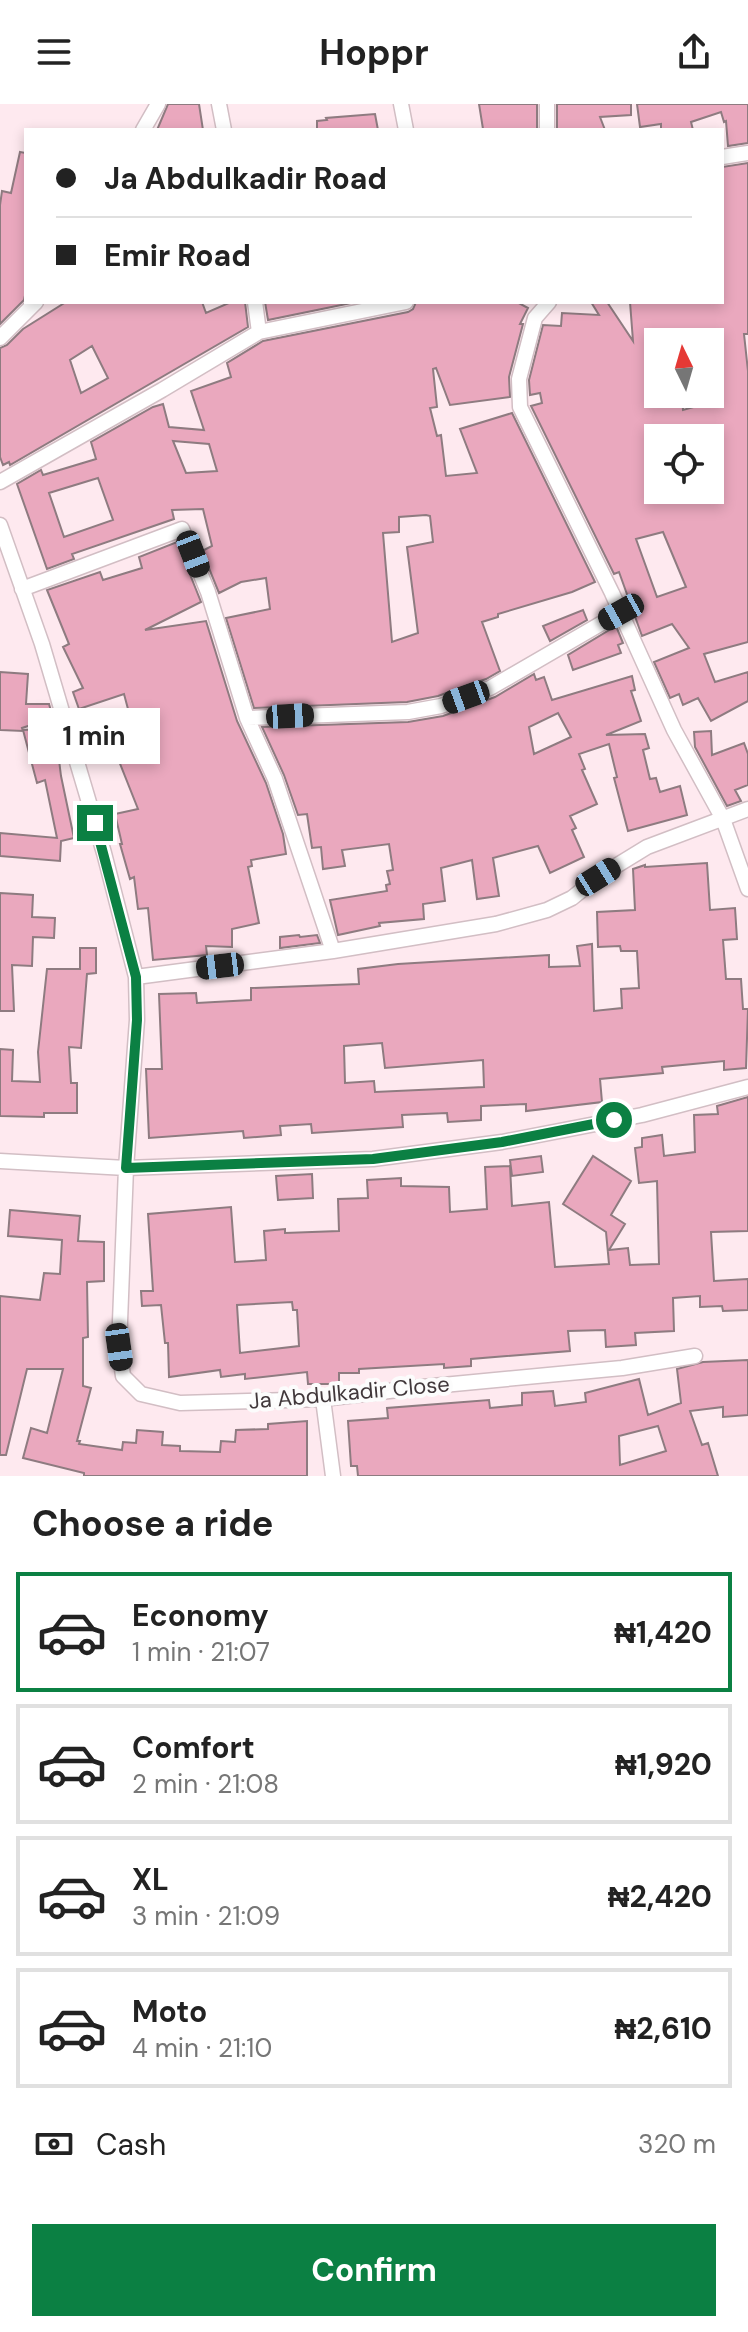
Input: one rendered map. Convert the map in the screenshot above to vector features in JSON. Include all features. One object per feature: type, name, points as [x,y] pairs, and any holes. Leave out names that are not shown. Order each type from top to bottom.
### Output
[{"type":"street","points":[[144,128],[158,104]]},
{"type":"street","points":[[219,104],[224,128]]},
{"type":"street","points":[[401,104],[406,128]]},
{"type":"street","points":[[547,104],[547,128]]},
{"type":"street","points":[[724,157],[748,153]]},
{"type":"street","points":[[0,338],[34,304]]},
{"type":"street","points":[[255,304],[259,332]]},
{"type":"street","points":[[0,482],[259,332],[396,304]]},
{"type":"street","points":[[547,304],[535,318],[519,379],[520,407],[621,612],[674,730],[723,819],[748,889]]},
{"type":"street","name":"Ja Abdulkadir Close","points":[[0,525],[42,644],[104,853],[136,977],[137,1020],[126,1168],[119,1347],[123,1376],[141,1394],[180,1403],[323,1399],[622,1368],[695,1356]]},
{"type":"street","points":[[22,589],[182,529],[208,592],[247,718],[275,779],[333,951]]},
{"type":"street","points":[[247,718],[408,712],[441,706],[490,688],[621,612]]},
{"type":"street","points":[[136,977],[333,951],[496,924],[547,910],[572,898],[598,877],[647,847],[748,809]]},
{"type":"street","points":[[0,1161],[126,1168],[373,1159],[502,1142],[642,1115],[748,1087]]},
{"type":"street","points":[[323,1399],[333,1476]]},
{"type":"building","points":[[168,104],[199,104],[203,128],[158,128]]},
{"type":"building","points":[[479,104],[537,104],[537,128],[483,128]]},
{"type":"building","points":[[557,104],[631,104],[631,115],[600,117],[604,128],[557,128]]},
{"type":"building","points":[[637,104],[748,104],[748,143],[728,146],[726,121],[721,112],[691,122],[692,128],[661,128],[661,124],[640,127]]},
{"type":"building","points":[[375,114],[378,128],[317,128],[317,121]]},
{"type":"building","points":[[20,152],[24,153],[24,300],[0,324],[0,205],[2,191],[11,193]]},
{"type":"building","points":[[748,163],[748,334],[744,334],[748,371],[748,642],[704,654],[715,682],[748,672],[748,701],[711,721],[698,698],[683,705],[679,694],[670,698],[654,662],[689,648],[672,624],[642,636],[619,572],[614,574],[531,406],[542,403],[540,393],[530,395],[529,380],[543,325],[561,326],[562,313],[599,315],[592,304],[608,304],[633,341],[630,304],[724,304],[724,167]],"holes":[[[663,532],[686,587],[657,597],[636,539]]]},
{"type":"building","points":[[63,304],[203,304],[206,313],[226,304],[245,304],[248,327],[10,465],[9,462],[3,465],[0,457],[0,348],[23,329]],"holes":[[[92,346],[108,378],[81,393],[70,360]]]},
{"type":"building","points":[[265,304],[346,304],[268,320]]},
{"type":"building","points":[[415,304],[521,304],[528,308],[520,324],[523,324],[509,377],[510,397],[450,405],[436,368],[433,369],[437,407],[430,408],[437,436],[441,435],[446,476],[477,473],[460,429],[512,413],[595,582],[482,622],[500,671],[438,696],[407,702],[254,708],[226,618],[270,609],[266,578],[241,582],[219,593],[202,551],[212,546],[203,509],[172,510],[174,519],[72,554],[74,559],[47,569],[17,484],[41,470],[43,475],[96,459],[91,442],[163,404],[169,427],[204,430],[191,391],[231,377],[227,363],[263,341],[408,312]],"holes":[[[173,441],[209,444],[217,471],[186,473]],[[98,478],[113,520],[64,537],[49,493]],[[430,516],[433,542],[407,547],[418,633],[392,642],[383,533],[399,532],[399,517]]]},
{"type":"building","points":[[177,542],[201,602],[145,630],[206,621],[237,721],[266,783],[283,834],[286,854],[251,860],[252,866],[248,867],[259,923],[232,929],[232,947],[206,946],[207,955],[153,960],[148,908],[138,909],[134,877],[130,879],[115,814],[138,809],[111,741],[88,742],[88,726],[132,724],[124,694],[79,709],[73,692],[83,688],[63,647],[69,644],[47,590],[100,572],[103,580],[142,568],[139,557]]},
{"type":"building","points":[[583,610],[587,620],[550,641],[543,626]]},
{"type":"building","points":[[616,626],[623,643],[618,645],[621,653],[573,670],[568,655]]},
{"type":"building","points":[[0,672],[28,674],[26,704],[49,704],[53,718],[22,728],[23,731],[0,730]]},
{"type":"building","points":[[534,674],[536,680],[544,677],[552,700],[632,676],[635,690],[631,691],[641,721],[606,735],[645,734],[649,748],[643,750],[650,779],[656,778],[660,792],[680,786],[687,815],[628,831],[609,744],[579,754],[585,769],[582,770],[597,804],[570,816],[576,828],[572,830],[584,857],[550,873],[538,846],[493,858],[499,896],[477,899],[472,860],[441,868],[445,901],[423,904],[424,919],[379,923],[380,926],[338,935],[330,900],[387,891],[386,885],[390,884],[387,871],[393,870],[389,844],[342,850],[345,866],[323,869],[321,847],[312,848],[307,814],[298,815],[262,727],[408,722],[443,716],[495,697]],"holes":[[[558,713],[571,737],[534,754],[529,727]]]},
{"type":"building","points":[[55,728],[74,838],[61,841],[60,861],[0,856],[0,833],[57,838],[45,780],[37,783],[23,730]]},
{"type":"building","points":[[711,731],[712,755],[744,743],[748,754],[748,785],[735,790],[741,801],[727,806],[695,747],[694,732]]},
{"type":"building","points":[[707,863],[710,910],[735,908],[737,939],[723,940],[726,979],[741,979],[743,1009],[748,1009],[746,1068],[724,1070],[724,1061],[662,1067],[663,1073],[600,1079],[602,1102],[526,1111],[526,1104],[481,1106],[481,1120],[448,1122],[447,1113],[402,1115],[403,1127],[312,1133],[311,1124],[280,1126],[281,1135],[244,1138],[243,1131],[149,1138],[146,1069],[162,1069],[159,994],[196,993],[197,1003],[251,1000],[251,988],[359,984],[358,969],[398,964],[549,955],[549,967],[580,966],[577,946],[592,944],[594,1011],[622,1008],[621,989],[639,988],[637,951],[621,951],[620,946],[598,947],[597,912],[635,910],[633,869]],"holes":[[[382,1043],[385,1068],[483,1060],[484,1087],[375,1092],[374,1081],[345,1083],[344,1046]]]},
{"type":"building","points":[[0,893],[33,895],[32,917],[55,918],[54,938],[33,937],[32,966],[12,965],[14,1011],[0,1011]]},
{"type":"building","points":[[317,935],[320,943],[280,948],[280,937]]},
{"type":"building","points":[[80,948],[96,948],[96,973],[87,974],[81,1048],[69,1047],[71,1083],[77,1083],[77,1113],[44,1113],[44,1117],[0,1116],[0,1049],[13,1050],[12,1081],[40,1082],[38,1052],[47,969],[80,969]]},
{"type":"building","points":[[748,1097],[748,1231],[711,1232],[714,1281],[748,1279],[748,1310],[723,1311],[722,1306],[700,1307],[700,1296],[673,1298],[674,1331],[635,1333],[636,1345],[606,1347],[605,1330],[568,1331],[570,1351],[471,1359],[471,1366],[444,1368],[444,1364],[359,1369],[359,1373],[339,1373],[339,1384],[308,1384],[307,1372],[245,1379],[245,1374],[221,1377],[220,1370],[169,1377],[168,1343],[165,1343],[161,1305],[142,1306],[141,1291],[153,1291],[148,1214],[231,1207],[235,1262],[266,1260],[264,1231],[339,1231],[338,1199],[368,1198],[367,1180],[401,1178],[401,1186],[449,1187],[450,1212],[487,1209],[485,1167],[510,1166],[512,1206],[549,1202],[555,1267],[609,1264],[606,1232],[563,1204],[593,1156],[631,1181],[611,1215],[625,1224],[609,1250],[628,1248],[630,1265],[659,1264],[657,1181],[639,1183],[635,1148],[642,1147],[642,1138],[662,1135],[664,1156],[695,1152],[694,1115],[718,1114],[717,1106]],"holes":[[[292,1302],[293,1310],[297,1310],[299,1346],[240,1353],[237,1305]]]},
{"type":"building","points":[[541,1156],[543,1172],[512,1176],[510,1160]]},
{"type":"building","points":[[312,1174],[313,1198],[278,1200],[276,1176]]},
{"type":"building","points":[[10,1210],[80,1216],[78,1241],[104,1242],[104,1281],[87,1282],[88,1337],[83,1338],[83,1386],[91,1388],[77,1441],[80,1441],[79,1444],[122,1450],[123,1442],[136,1443],[137,1430],[163,1432],[162,1445],[180,1446],[180,1451],[220,1452],[221,1441],[235,1442],[236,1430],[268,1429],[268,1424],[307,1421],[307,1476],[84,1476],[84,1473],[23,1458],[31,1428],[47,1433],[63,1369],[27,1369],[6,1455],[0,1455],[0,1296],[40,1300],[44,1273],[60,1274],[62,1240],[8,1236]]},
{"type":"building","points":[[748,1360],[748,1415],[723,1417],[723,1407],[690,1411],[702,1445],[708,1443],[718,1476],[358,1476],[357,1466],[351,1466],[348,1421],[388,1418],[387,1408],[489,1400],[490,1408],[522,1405],[522,1393],[553,1391],[555,1406],[586,1402],[585,1393],[639,1379],[648,1415],[681,1403],[677,1369],[703,1362]],"holes":[[[658,1426],[666,1451],[620,1465],[619,1436]]]},
{"type":"route","points":[[95,823],[136,977],[137,1020],[126,1168],[373,1159],[502,1142],[614,1120]]}]
